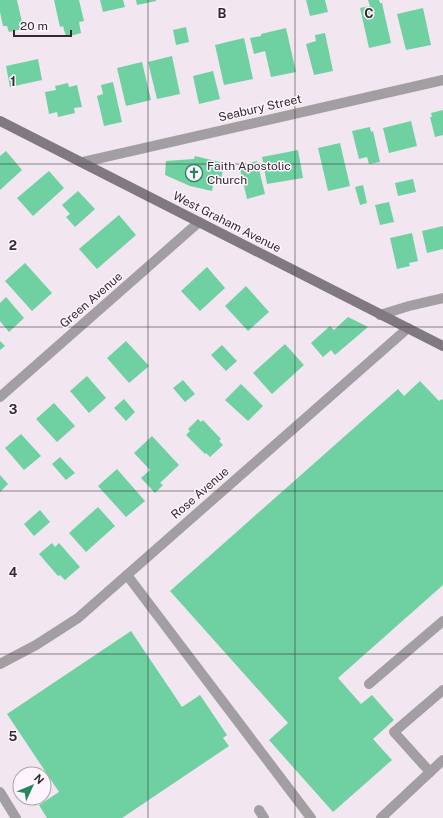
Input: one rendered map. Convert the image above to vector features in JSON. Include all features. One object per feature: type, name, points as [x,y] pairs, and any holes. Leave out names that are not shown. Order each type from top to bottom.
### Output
[{"type":"street","name":"Seabury Street","points":[[83,162],[443,80]]},
{"type":"street","name":"West Graham Avenue","points":[[0,121],[443,346]]},
{"type":"street","name":"Green Avenue","points":[[0,397],[199,222]]},
{"type":"street","points":[[380,315],[443,298]]},
{"type":"street","name":"Rose Avenue","points":[[0,664],[36,645],[78,618],[408,328]]},
{"type":"street","points":[[128,574],[311,818]]},
{"type":"street","points":[[369,684],[443,621]]},
{"type":"street","points":[[430,772],[394,732],[443,690]]},
{"type":"street","points":[[381,818],[443,760]]},
{"type":"street","points":[[0,792],[16,818]]},
{"type":"building","points":[[0,0],[17,0],[22,29],[9,32],[7,26],[3,26],[0,12]]},
{"type":"building","points":[[54,0],[79,0],[84,21],[79,22],[81,33],[66,37],[63,26],[60,27]]},
{"type":"building","points":[[100,0],[123,0],[125,7],[103,12]]},
{"type":"building","points":[[136,0],[156,0],[156,1],[137,5]]},
{"type":"building","points":[[306,0],[325,0],[328,12],[310,16]]},
{"type":"building","points":[[368,0],[379,0],[380,3],[382,3],[391,43],[369,48],[360,8],[370,6]]},
{"type":"building","points":[[423,8],[431,45],[406,50],[397,14]]},
{"type":"building","points":[[186,27],[189,42],[176,45],[173,30]]},
{"type":"building","points":[[286,28],[296,72],[271,77],[265,51],[254,54],[250,38]]},
{"type":"building","points":[[325,33],[333,71],[314,75],[306,44],[316,41],[315,35]]},
{"type":"building","points":[[244,38],[253,79],[224,85],[215,45]]},
{"type":"building","points":[[172,56],[180,94],[157,99],[148,62]]},
{"type":"building","points":[[38,59],[42,80],[10,87],[6,66]]},
{"type":"building","points":[[142,62],[151,100],[126,106],[117,68]]},
{"type":"building","points":[[213,71],[220,99],[199,104],[193,76]]},
{"type":"building","points":[[113,82],[122,122],[104,126],[97,96],[103,94],[101,85]]},
{"type":"building","points":[[68,83],[69,87],[77,85],[82,107],[74,108],[75,113],[58,117],[57,112],[49,114],[45,92],[56,90],[55,86]]},
{"type":"building","points":[[443,110],[443,135],[435,137],[430,117],[432,117],[431,113]]},
{"type":"building","points":[[411,121],[417,146],[389,153],[383,128]]},
{"type":"building","points":[[370,127],[371,132],[373,131],[380,162],[369,164],[367,157],[359,159],[352,131]]},
{"type":"building","points":[[340,143],[350,186],[328,191],[318,148]]},
{"type":"building","points":[[298,150],[303,178],[267,184],[262,157]]},
{"type":"building","points":[[6,151],[22,170],[0,190],[0,156]]},
{"type":"building","points":[[195,156],[224,163],[221,180],[214,179],[212,191],[190,186],[165,175],[166,161],[194,159]]},
{"type":"building","points":[[257,161],[265,194],[247,199],[239,165]]},
{"type":"building","points":[[49,171],[64,188],[33,216],[17,198]]},
{"type":"building","points":[[413,179],[416,192],[398,196],[395,183]]},
{"type":"building","points":[[363,185],[367,203],[360,205],[355,187]]},
{"type":"building","points":[[78,191],[95,209],[75,227],[66,217],[70,214],[62,205]]},
{"type":"building","points":[[389,202],[394,222],[380,225],[375,205]]},
{"type":"building","points":[[119,215],[136,235],[97,269],[79,249]]},
{"type":"building","points":[[443,226],[443,249],[427,253],[422,231]]},
{"type":"building","points":[[412,233],[418,261],[409,263],[410,266],[397,269],[390,238]]},
{"type":"building","points":[[25,263],[52,293],[32,311],[5,281]]},
{"type":"building","points":[[207,267],[225,288],[200,311],[181,291]]},
{"type":"building","points":[[246,286],[269,312],[248,331],[225,306]]},
{"type":"building","points":[[6,297],[24,318],[9,332],[0,321],[0,303]]},
{"type":"building","points":[[348,317],[368,327],[335,355],[331,350],[323,357],[311,343],[330,326],[334,330]]},
{"type":"building","points":[[0,341],[5,346],[0,350]]},
{"type":"building","points":[[126,341],[149,366],[129,383],[107,358]]},
{"type":"building","points":[[285,344],[304,365],[272,394],[253,373]]},
{"type":"building","points":[[222,345],[237,361],[226,371],[211,355]]},
{"type":"building","points":[[87,376],[106,398],[89,413],[70,391]]},
{"type":"building","points":[[183,380],[195,394],[185,402],[173,388]]},
{"type":"building","points":[[420,381],[439,401],[442,399],[443,400],[443,585],[338,678],[361,704],[372,695],[394,720],[373,739],[392,760],[333,812],[269,740],[288,723],[170,591],[398,389],[404,396]]},
{"type":"building","points":[[241,384],[263,406],[248,421],[225,400]]},
{"type":"building","points":[[124,399],[135,412],[126,421],[114,408]]},
{"type":"building","points":[[54,403],[75,426],[57,442],[36,419]]},
{"type":"building","points":[[198,419],[201,422],[203,420],[221,439],[219,441],[223,445],[210,457],[186,435],[190,431],[188,429]]},
{"type":"building","points":[[21,434],[41,456],[24,470],[5,448]]},
{"type":"building","points":[[152,436],[179,465],[160,483],[163,485],[155,493],[141,478],[150,470],[134,453]]},
{"type":"building","points":[[60,457],[75,473],[66,480],[52,464]]},
{"type":"building","points":[[117,469],[145,501],[126,517],[98,486]]},
{"type":"building","points":[[0,475],[8,484],[0,492]]},
{"type":"building","points":[[98,507],[115,526],[86,552],[69,533]]},
{"type":"building","points":[[40,510],[50,522],[34,536],[24,524]]},
{"type":"building","points":[[52,543],[55,547],[59,543],[80,567],[65,580],[60,575],[58,576],[39,554]]},
{"type":"building","points":[[131,631],[182,707],[200,695],[227,735],[223,738],[229,746],[122,818],[47,818],[40,806],[52,806],[52,797],[59,792],[52,782],[52,766],[42,766],[7,714]]},
{"type":"place","name":"Faith Apostolic Church","points":[[194,173]]}]
